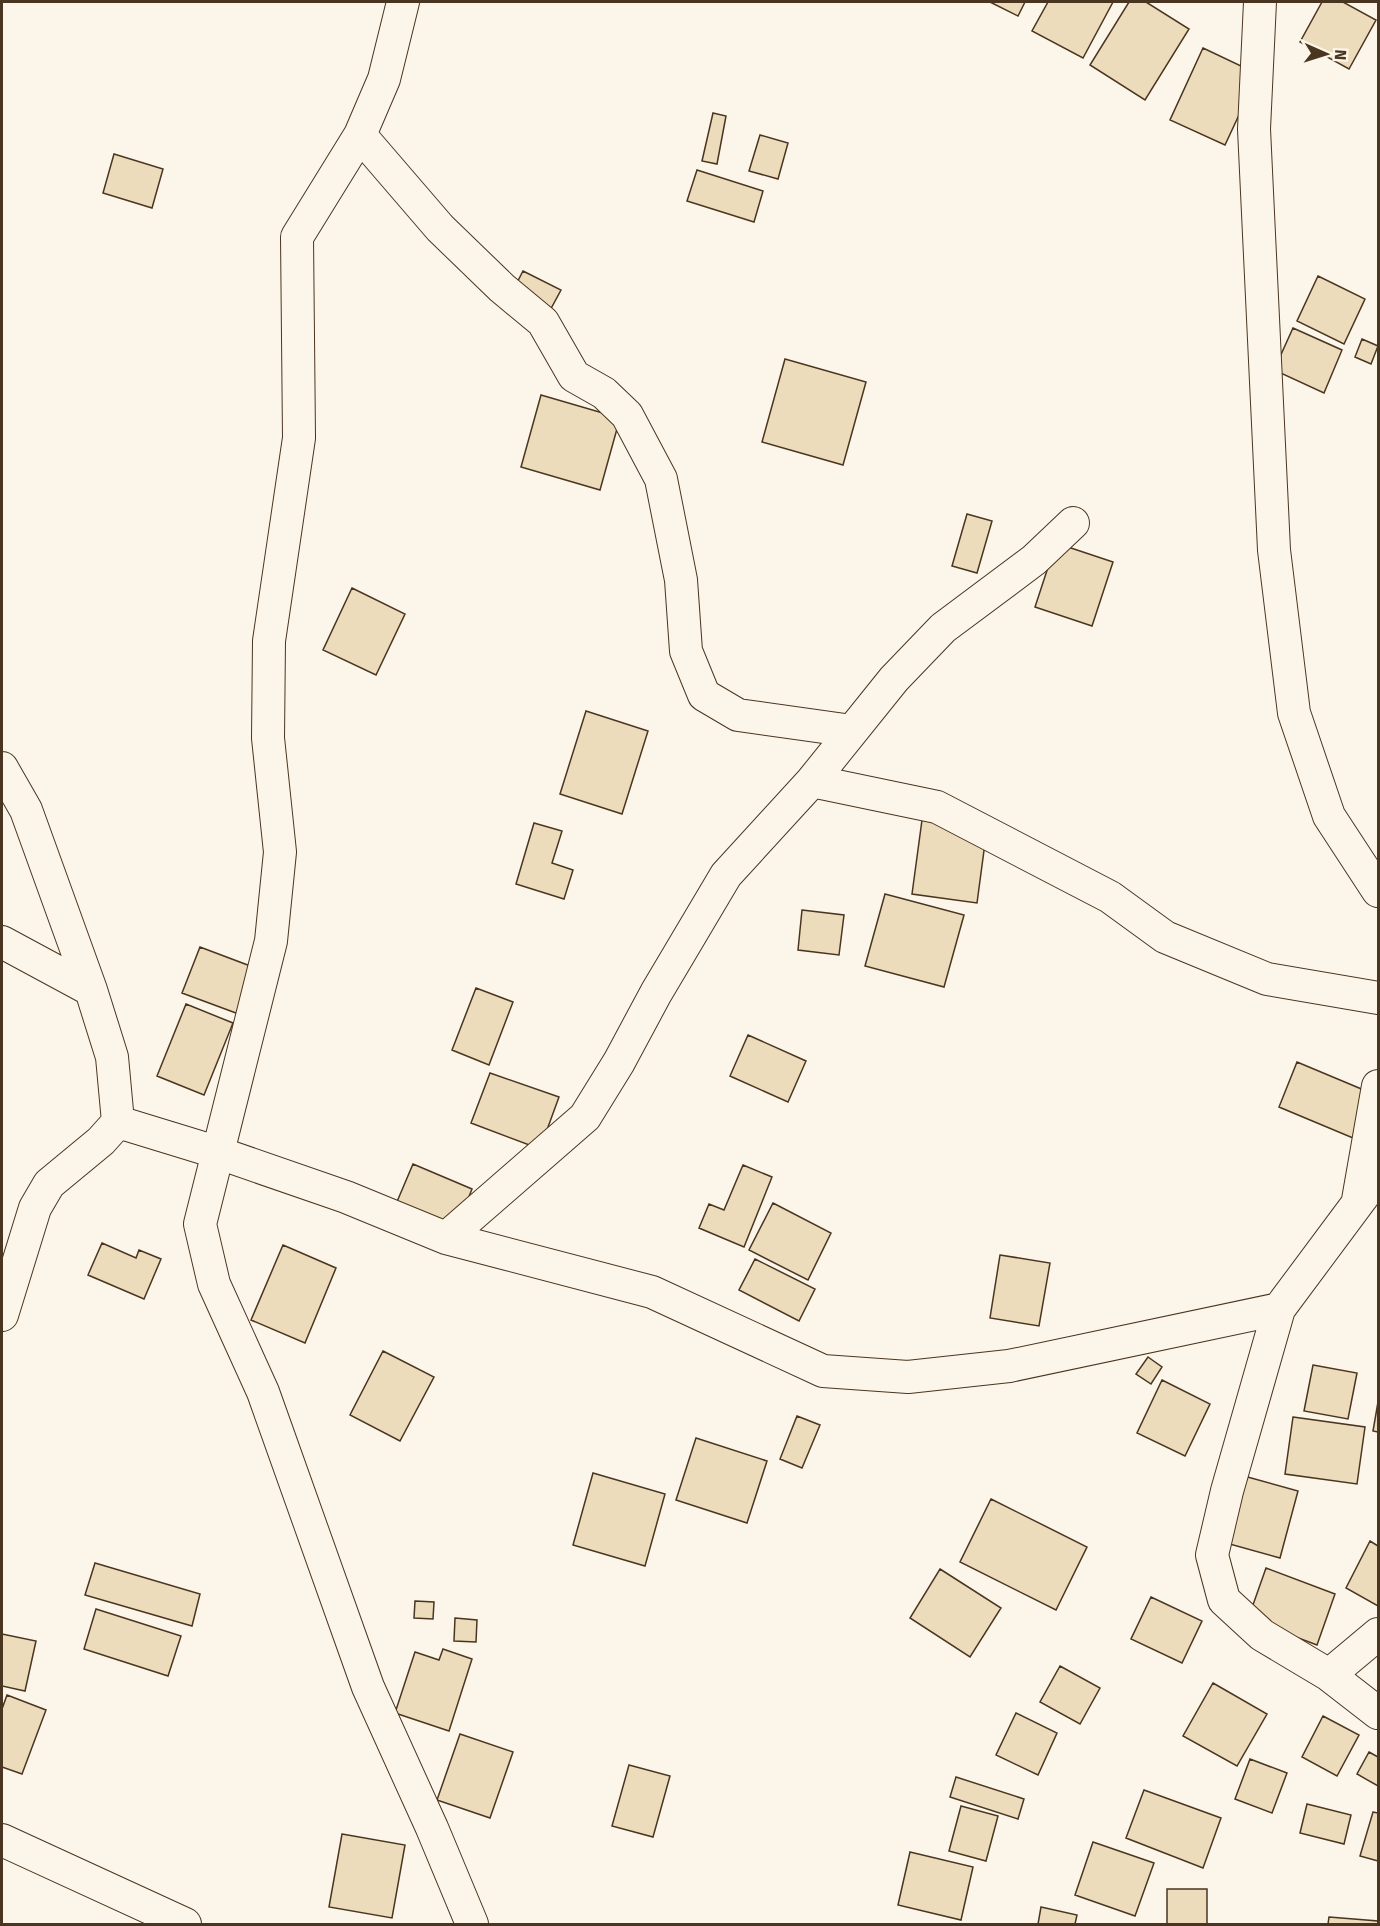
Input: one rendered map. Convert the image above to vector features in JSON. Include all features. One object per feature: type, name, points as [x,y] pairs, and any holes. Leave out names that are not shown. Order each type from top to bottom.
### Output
[{"type":"street","points":[[403,2],[384,79],[360,135],[297,237],[299,438],[268,640],[268,738],[280,852],[271,941],[216,1152],[200,1224],[214,1284],[263,1392],[368,1687],[432,1828],[472,1924]]},
{"type":"street","points":[[1260,2],[1254,129],[1274,550],[1294,713],[1329,816],[1378,891]]},
{"type":"street","points":[[360,135],[441,228],[502,288],[543,322],[574,376],[604,393],[627,415],[661,479],[681,580],[686,651],[704,695],[738,715],[852,731]]},
{"type":"street","points":[[446,1238],[585,1118],[726,875],[812,781],[894,679],[943,628],[1034,560],[1073,523]]},
{"type":"street","points":[[2,768],[26,810],[91,990],[112,1057],[118,1122],[101,1141],[49,1184],[34,1208],[2,1315]]},
{"type":"street","points":[[812,781],[937,807],[1110,897],[1166,937],[1267,979],[1378,998]]},
{"type":"street","points":[[2,942],[91,990]]},
{"type":"street","points":[[1358,1204],[1378,1086]]},
{"type":"street","points":[[118,1122],[216,1152],[346,1197],[446,1238],[652,1292],[823,1371],[908,1377],[1009,1366],[1279,1309]]},
{"type":"street","points":[[1378,1176],[1279,1309],[1227,1491],[1212,1555],[1224,1600],[1262,1635],[1329,1675],[1378,1713]]},
{"type":"street","points":[[1329,1675],[1378,1634]]},
{"type":"street","points":[[2,1840],[185,1924]]},
{"type":"building","points":[[990,2],[1025,2],[1018,16]]},
{"type":"building","points":[[1048,2],[1113,2],[1083,58],[1032,31]]},
{"type":"building","points":[[1129,2],[1146,2],[1189,29],[1145,100],[1090,65]]},
{"type":"building","points":[[1322,2],[1343,2],[1376,20],[1349,69],[1300,42]]},
{"type":"building","points":[[1203,48],[1258,74],[1225,145],[1170,120]]},
{"type":"building","points":[[713,113],[726,116],[717,164],[702,161]]},
{"type":"building","points":[[760,135],[788,143],[778,179],[749,171]]},
{"type":"building","points":[[114,154],[163,169],[152,208],[103,193]]},
{"type":"building","points":[[697,170],[763,191],[754,222],[687,201]]},
{"type":"building","points":[[523,271],[561,290],[542,325],[505,306]]},
{"type":"building","points":[[1318,276],[1365,299],[1344,344],[1297,321]]},
{"type":"building","points":[[1293,328],[1342,350],[1324,393],[1274,370]]},
{"type":"building","points":[[1362,339],[1378,346],[1371,364],[1355,357]]},
{"type":"building","points":[[785,359],[866,382],[843,465],[762,442]]},
{"type":"building","points":[[541,395],[620,418],[600,490],[521,467]]},
{"type":"building","points":[[967,514],[992,521],[977,573],[952,566]]},
{"type":"building","points":[[1056,543],[1113,562],[1092,626],[1035,607]]},
{"type":"building","points":[[352,588],[405,614],[376,675],[323,650]]},
{"type":"building","points":[[586,711],[648,731],[622,814],[560,794]]},
{"type":"building","points":[[922,820],[987,828],[977,903],[912,894]]},
{"type":"building","points":[[534,823],[562,831],[552,863],[573,870],[564,899],[516,884]]},
{"type":"building","points":[[885,894],[964,915],[944,987],[865,966]]},
{"type":"building","points":[[802,910],[844,915],[839,955],[798,950]]},
{"type":"building","points":[[200,947],[261,970],[244,1016],[182,993]]},
{"type":"building","points":[[476,988],[513,1002],[489,1065],[452,1050]]},
{"type":"building","points":[[186,1004],[233,1023],[204,1095],[157,1076]]},
{"type":"building","points":[[748,1035],[806,1061],[788,1102],[730,1076]]},
{"type":"building","points":[[1297,1062],[1371,1093],[1353,1138],[1279,1107]]},
{"type":"building","points":[[490,1073],[559,1097],[540,1149],[471,1123]]},
{"type":"building","points":[[413,1164],[472,1189],[456,1229],[396,1204]]},
{"type":"building","points":[[743,1165],[772,1177],[744,1247],[699,1228],[709,1204],[724,1210]]},
{"type":"building","points":[[773,1203],[831,1233],[808,1280],[749,1250]]},
{"type":"building","points":[[102,1243],[136,1258],[139,1250],[161,1259],[144,1299],[88,1275]]},
{"type":"building","points":[[283,1245],[336,1268],[305,1343],[251,1320]]},
{"type":"building","points":[[1000,1255],[1050,1263],[1039,1326],[990,1318]]},
{"type":"building","points":[[755,1259],[815,1289],[799,1321],[739,1290]]},
{"type":"building","points":[[383,1351],[434,1377],[400,1441],[350,1415]]},
{"type":"building","points":[[1148,1357],[1162,1367],[1151,1384],[1136,1374]]},
{"type":"building","points":[[1313,1365],[1357,1373],[1348,1419],[1304,1411]]},
{"type":"building","points":[[1162,1380],[1210,1404],[1185,1456],[1137,1433]]},
{"type":"building","points":[[1378,1402],[1378,1432],[1373,1431]]},
{"type":"building","points":[[797,1416],[820,1425],[802,1468],[780,1459]]},
{"type":"building","points":[[1293,1417],[1365,1427],[1357,1484],[1285,1474]]},
{"type":"building","points":[[696,1438],[767,1461],[747,1523],[676,1500]]},
{"type":"building","points":[[593,1473],[665,1494],[645,1566],[573,1545]]},
{"type":"building","points":[[1244,1476],[1298,1491],[1280,1558],[1226,1543]]},
{"type":"building","points":[[991,1499],[1087,1547],[1056,1610],[960,1562]]},
{"type":"building","points":[[1370,1541],[1378,1546],[1378,1606],[1346,1588]]},
{"type":"building","points":[[95,1563],[200,1594],[192,1626],[85,1595]]},
{"type":"building","points":[[1266,1568],[1335,1594],[1317,1645],[1248,1619]]},
{"type":"building","points":[[940,1569],[1001,1608],[970,1657],[910,1618]]},
{"type":"building","points":[[1151,1597],[1202,1621],[1182,1663],[1131,1639]]},
{"type":"building","points":[[415,1601],[434,1602],[433,1619],[414,1618]]},
{"type":"building","points":[[96,1609],[181,1636],[168,1676],[84,1649]]},
{"type":"building","points":[[455,1618],[477,1620],[476,1642],[454,1641]]},
{"type":"building","points":[[2,1634],[36,1641],[25,1691],[2,1686]]},
{"type":"building","points":[[443,1649],[472,1659],[449,1731],[395,1713],[415,1652],[439,1660]]},
{"type":"building","points":[[1060,1666],[1100,1688],[1080,1724],[1040,1702]]},
{"type":"building","points":[[1213,1683],[1267,1714],[1237,1766],[1183,1736]]},
{"type":"building","points":[[7,1695],[46,1710],[22,1774],[2,1767],[2,1709]]},
{"type":"building","points":[[1016,1713],[1057,1733],[1038,1775],[996,1755]]},
{"type":"building","points":[[1323,1716],[1359,1735],[1337,1776],[1302,1757]]},
{"type":"building","points":[[460,1734],[513,1752],[490,1818],[437,1800]]},
{"type":"building","points":[[1369,1752],[1378,1757],[1378,1786],[1357,1774]]},
{"type":"building","points":[[1250,1759],[1287,1773],[1272,1813],[1235,1799]]},
{"type":"building","points":[[629,1765],[670,1776],[653,1837],[612,1826]]},
{"type":"building","points":[[956,1777],[1024,1799],[1018,1819],[950,1797]]},
{"type":"building","points":[[1144,1790],[1221,1818],[1203,1868],[1126,1838]]},
{"type":"building","points":[[1307,1804],[1351,1815],[1344,1844],[1300,1833]]},
{"type":"building","points":[[961,1806],[998,1816],[986,1861],[949,1851]]},
{"type":"building","points":[[1373,1812],[1378,1813],[1378,1861],[1360,1856]]},
{"type":"building","points":[[342,1834],[405,1845],[392,1918],[329,1907]]},
{"type":"building","points":[[1093,1842],[1154,1863],[1135,1916],[1075,1895]]},
{"type":"building","points":[[910,1852],[973,1867],[961,1920],[898,1905]]},
{"type":"building","points":[[1167,1889],[1207,1889],[1207,1924],[1167,1924]]},
{"type":"building","points":[[1041,1907],[1077,1915],[1075,1924],[1038,1924]]},
{"type":"building","points":[[1329,1917],[1378,1921],[1378,1924],[1328,1924]]}]
